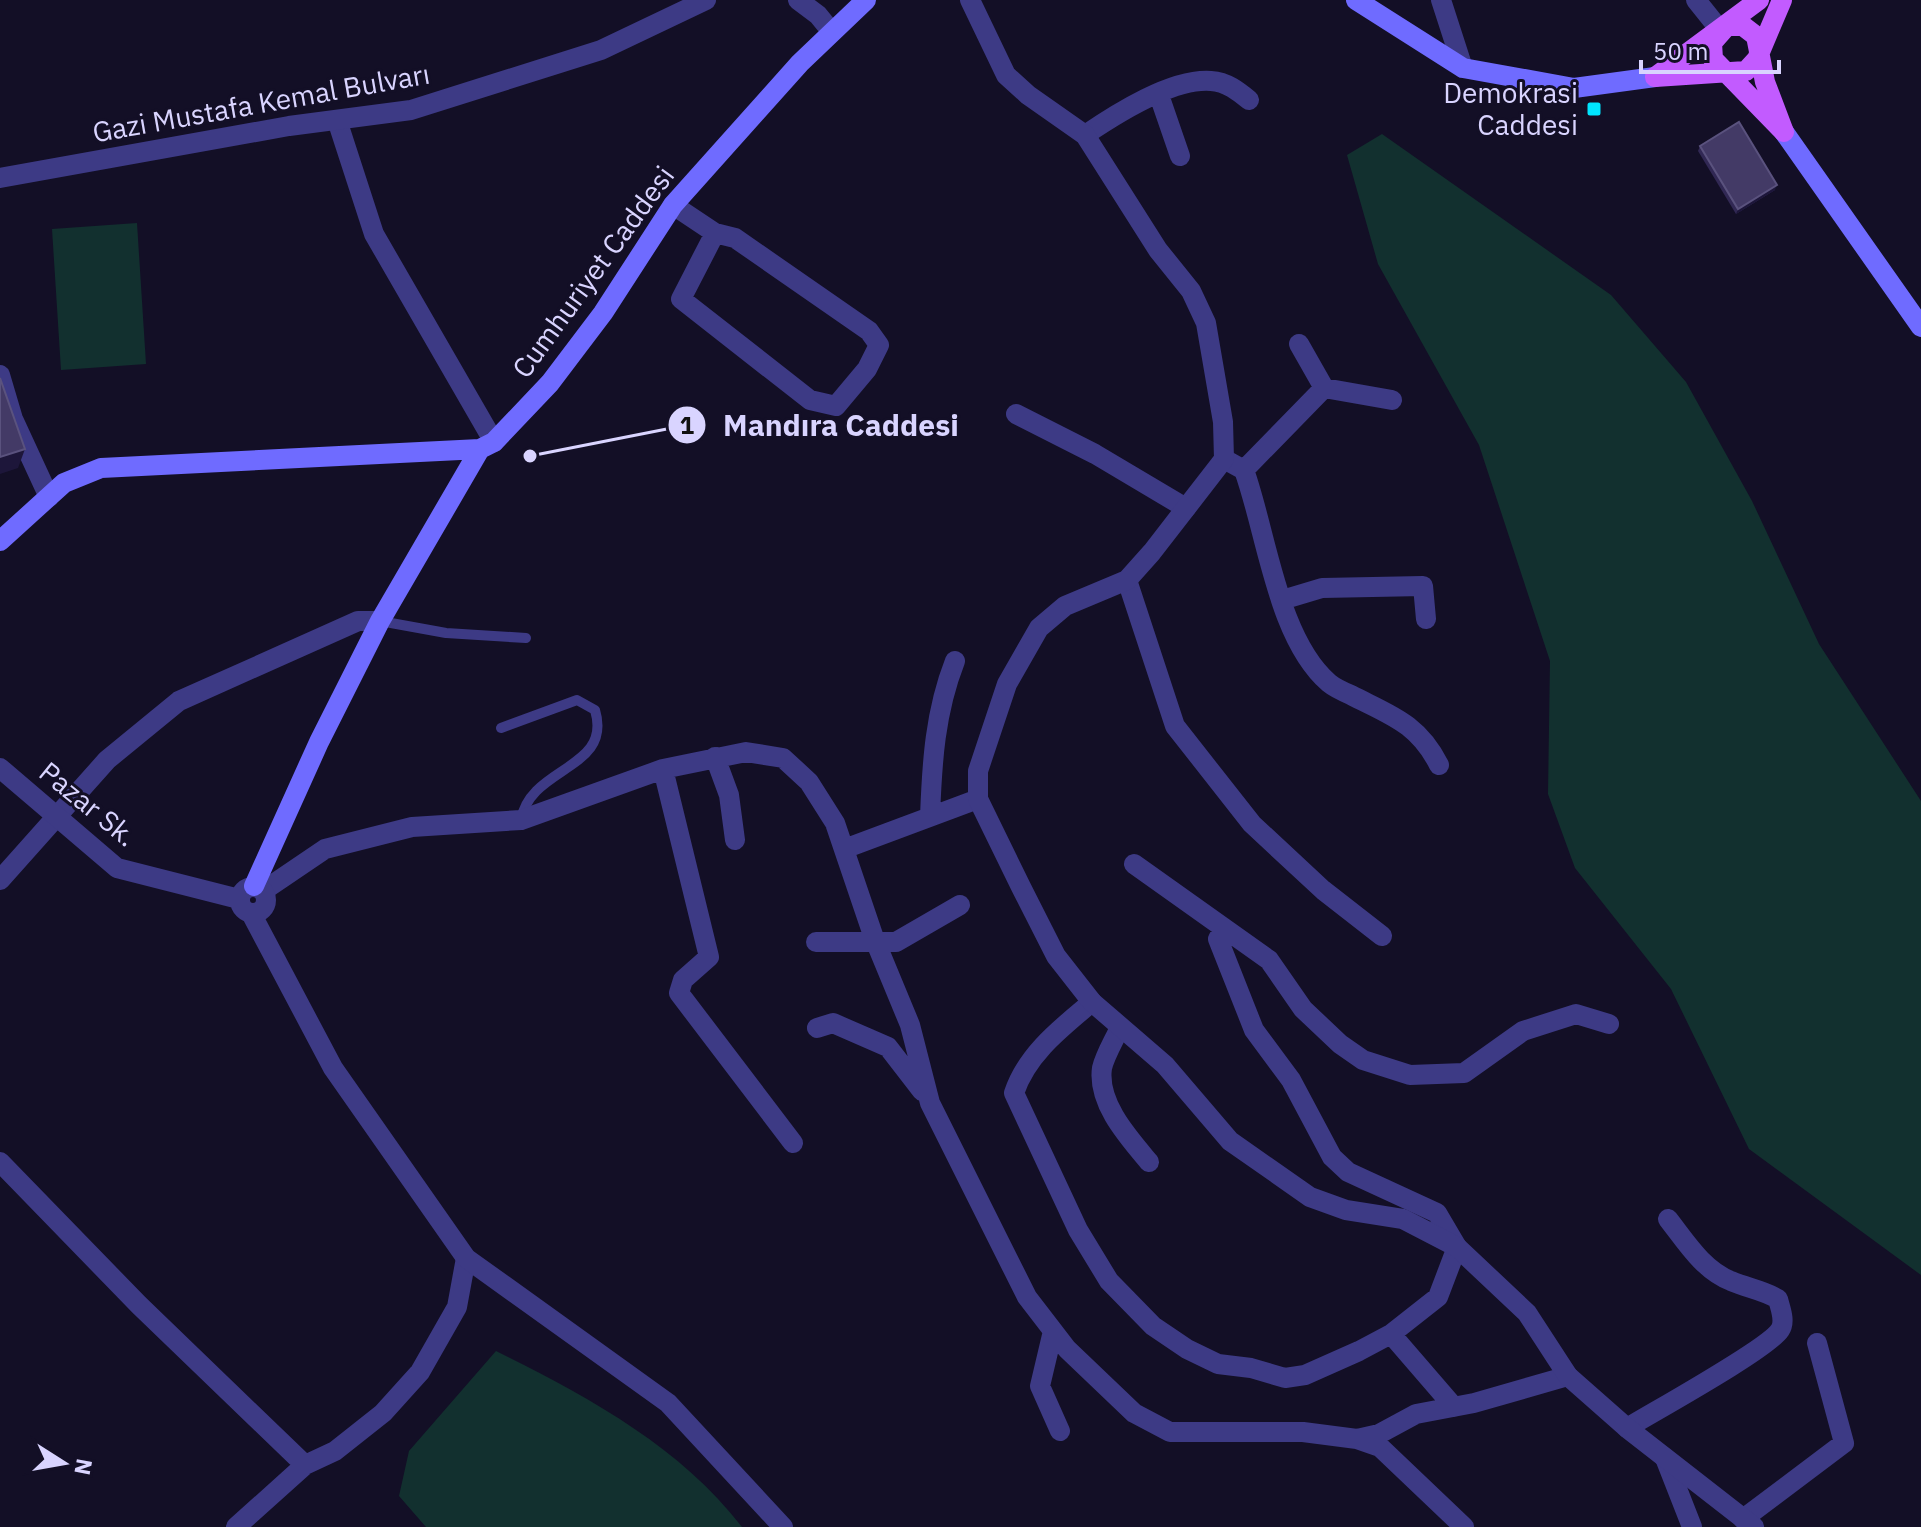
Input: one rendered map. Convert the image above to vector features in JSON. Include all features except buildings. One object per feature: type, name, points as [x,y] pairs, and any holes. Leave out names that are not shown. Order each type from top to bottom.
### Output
[{"type":"main road","name":"Cumhuriyet Caddesi","points":[[252,898],[319,742],[380,621],[487,446],[568,360],[603,313],[673,205],[831,31],[866,0]]},
{"type":"main road","points":[[1356,0],[1463,68],[1574,88],[1723,70],[1746,71],[1753,66],[1782,0]]},
{"type":"main road","points":[[1655,77],[1759,0]]},
{"type":"main road","points":[[1720,30],[1743,26],[1756,36],[1765,82],[1784,132]]},
{"type":"main road","points":[[1720,30],[1711,51],[1723,70],[1784,132],[1921,327]]},
{"type":"main road","points":[[0,541],[64,483],[101,468],[487,446]]},
{"type":"street","name":"Gazi Mustafa Kemal Bulvarı","points":[[0,178],[411,110],[601,50],[706,0]]},
{"type":"street","points":[[798,0],[818,15],[831,31]]},
{"type":"street","points":[[970,0],[1006,75],[1028,95],[1085,135],[1158,250],[1191,291],[1206,323],[1223,422],[1224,459],[1127,580],[1065,606],[1039,628],[1007,684],[978,771],[978,799],[1056,956],[1092,1002],[1165,1065],[1230,1141],[1310,1197],[1346,1210],[1403,1219],[1457,1247],[1527,1313],[1568,1376],[1627,1428],[1748,1523],[1844,1443],[1817,1343]]},
{"type":"street","points":[[1441,0],[1463,68]]},
{"type":"street","points":[[1696,0],[1720,30]]},
{"type":"street","points":[[1085,135],[1124,109],[1190,83],[1211,81],[1233,86],[1249,100]]},
{"type":"street","points":[[1159,95],[1180,156]]},
{"type":"street","points":[[337,120],[374,234],[487,446]]},
{"type":"street","points":[[673,205],[715,233],[735,238],[869,331],[879,345],[867,369],[836,406],[810,400],[681,299],[715,233]]},
{"type":"street","points":[[1299,344],[1324,388]]},
{"type":"street","points":[[0,375],[13,419],[49,497]]},
{"type":"street","points":[[1244,470],[1324,388]]},
{"type":"street","points":[[1324,388],[1392,400]]},
{"type":"street","points":[[1016,414],[1095,454],[1186,508]]},
{"type":"street","points":[[1224,459],[1244,470],[1292,637],[1329,684],[1398,716],[1430,747],[1439,765]]},
{"type":"street","points":[[1127,580],[1175,726],[1252,824],[1323,890],[1382,936]]},
{"type":"street","points":[[1282,600],[1322,588],[1423,586],[1426,619]]},
{"type":"street","points":[[0,880],[107,760],[179,701],[358,621],[380,621]]},
{"type":"street","points":[[930,817],[934,743],[943,693],[955,661]]},
{"type":"street","points":[[783,1527],[668,1403],[466,1258],[333,1068],[252,898],[325,849],[412,827],[521,820],[663,769],[715,757],[746,752],[783,758],[809,782],[835,823],[876,943],[910,1025],[930,1103]]},
{"type":"street","points":[[715,757],[729,795],[735,840]]},
{"type":"street","name":"Pazar Sk.","points":[[0,768],[117,868],[252,898]]},
{"type":"street","points":[[663,769],[709,957],[683,980],[679,993],[793,1143]]},
{"type":"street","points":[[844,849],[978,799]]},
{"type":"street","points":[[1134,864],[1269,960],[1303,1009],[1340,1044],[1363,1060],[1410,1075],[1447,1076],[1464,1073],[1523,1031],[1576,1014],[1609,1024]]},
{"type":"street","points":[[816,942],[896,942],[960,905]]},
{"type":"street","points":[[1224,928],[1218,939],[1254,1030],[1291,1080],[1332,1157],[1348,1172],[1437,1213],[1457,1247]]},
{"type":"street","points":[[1092,1002],[1047,1042],[1021,1072],[1014,1093],[1078,1230],[1109,1281],[1127,1302],[1187,1349],[1218,1364],[1251,1368],[1285,1378],[1305,1375],[1391,1334],[1438,1297],[1457,1247]]},
{"type":"street","points":[[817,1028],[833,1023],[888,1047],[930,1103],[1027,1297],[1067,1349],[1134,1413],[1170,1432],[1303,1432],[1357,1439],[1380,1447],[1464,1527]]},
{"type":"street","points":[[1120,1027],[1102,1068],[1105,1097],[1127,1135],[1149,1162]]},
{"type":"street","points":[[0,1162],[139,1305],[305,1465]]},
{"type":"street","points":[[1627,1428],[1748,1354],[1780,1330],[1783,1319],[1778,1299],[1730,1281],[1706,1267],[1668,1219]]},
{"type":"street","points":[[236,1527],[305,1465],[335,1451],[383,1413],[420,1372],[457,1307],[466,1258]]},
{"type":"street","points":[[1053,1331],[1040,1386],[1060,1431]]},
{"type":"street","points":[[1391,1334],[1454,1407]]},
{"type":"street","points":[[1357,1439],[1379,1434],[1416,1414],[1454,1407],[1568,1376]]},
{"type":"street","points":[[1665,1458],[1692,1527]]},
{"type":"lane","points":[[380,621],[446,633],[526,638]]},
{"type":"lane","points":[[501,728],[577,700],[595,710],[600,725],[598,738],[590,750],[533,792],[521,820]]},
{"type":"green space","points":[[1382,134],[1611,295],[1686,382],[1752,501],[1819,644],[1921,801],[1921,1275],[1749,1149],[1671,989],[1575,868],[1548,794],[1550,661],[1479,445],[1378,264],[1347,155]]},
{"type":"green space","points":[[137,223],[146,364],[61,370],[52,229]]},
{"type":"green space","points":[[496,1351],[597,1405],[660,1447],[717,1498],[742,1527],[426,1527],[399,1496],[409,1451]]},
{"type":"place","name":"Demokrasi Caddesi","points":[[1594,109]]},
{"type":"place","name":"Mandıra Caddesi","points":[[530,456]]}]
